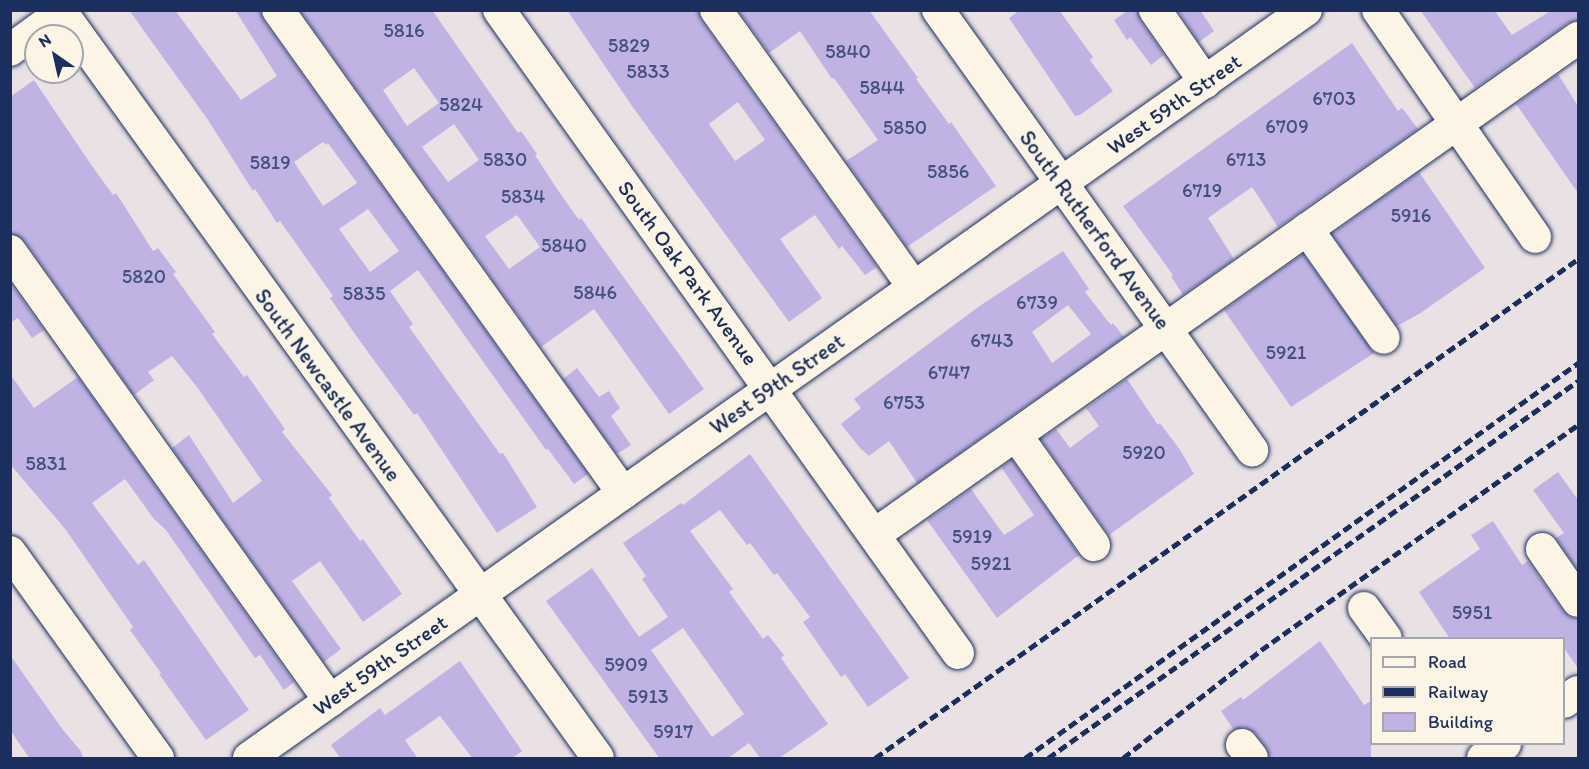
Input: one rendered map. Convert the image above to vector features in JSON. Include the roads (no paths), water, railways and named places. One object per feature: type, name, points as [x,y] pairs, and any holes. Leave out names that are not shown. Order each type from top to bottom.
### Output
[{"type":"street","points":[[278,10],[623,493]]},
{"type":"street","name":"South Oak Park Avenue","points":[[499,10],[958,653]]},
{"type":"street","points":[[716,10],[914,288]]},
{"type":"street","name":"South Rutherford Avenue","points":[[938,10],[1252,450]]},
{"type":"street","points":[[1155,10],[1206,82]]},
{"type":"street","name":"West 59th Street","points":[[249,759],[1306,10]]},
{"type":"street","points":[[1377,10],[1535,237]]},
{"type":"street","points":[[10,50],[62,11]]},
{"type":"street","name":"South Newcastle Avenue","points":[[62,11],[597,759]]},
{"type":"street","points":[[874,535],[1578,38]]},
{"type":"street","points":[[1307,230],[1384,338]]},
{"type":"street","points":[[10,251],[330,701]]},
{"type":"street","points":[[1016,435],[1094,545]]},
{"type":"street","points":[[1542,549],[1578,601]]},
{"type":"street","points":[[10,552],[158,759]]},
{"type":"street","points":[[1364,608],[1385,637]]},
{"type":"street","points":[[1565,701],[1578,692]]},
{"type":"street","points":[[1462,745],[1472,759]]},
{"type":"street","points":[[1483,759],[1503,745]]},
{"type":"railway","points":[[875,758],[1578,259]]},
{"type":"railway","points":[[1025,758],[1578,363]]},
{"type":"railway","points":[[1048,758],[1578,381]]},
{"type":"railway","points":[[1123,758],[1261,650],[1578,425]]}]
